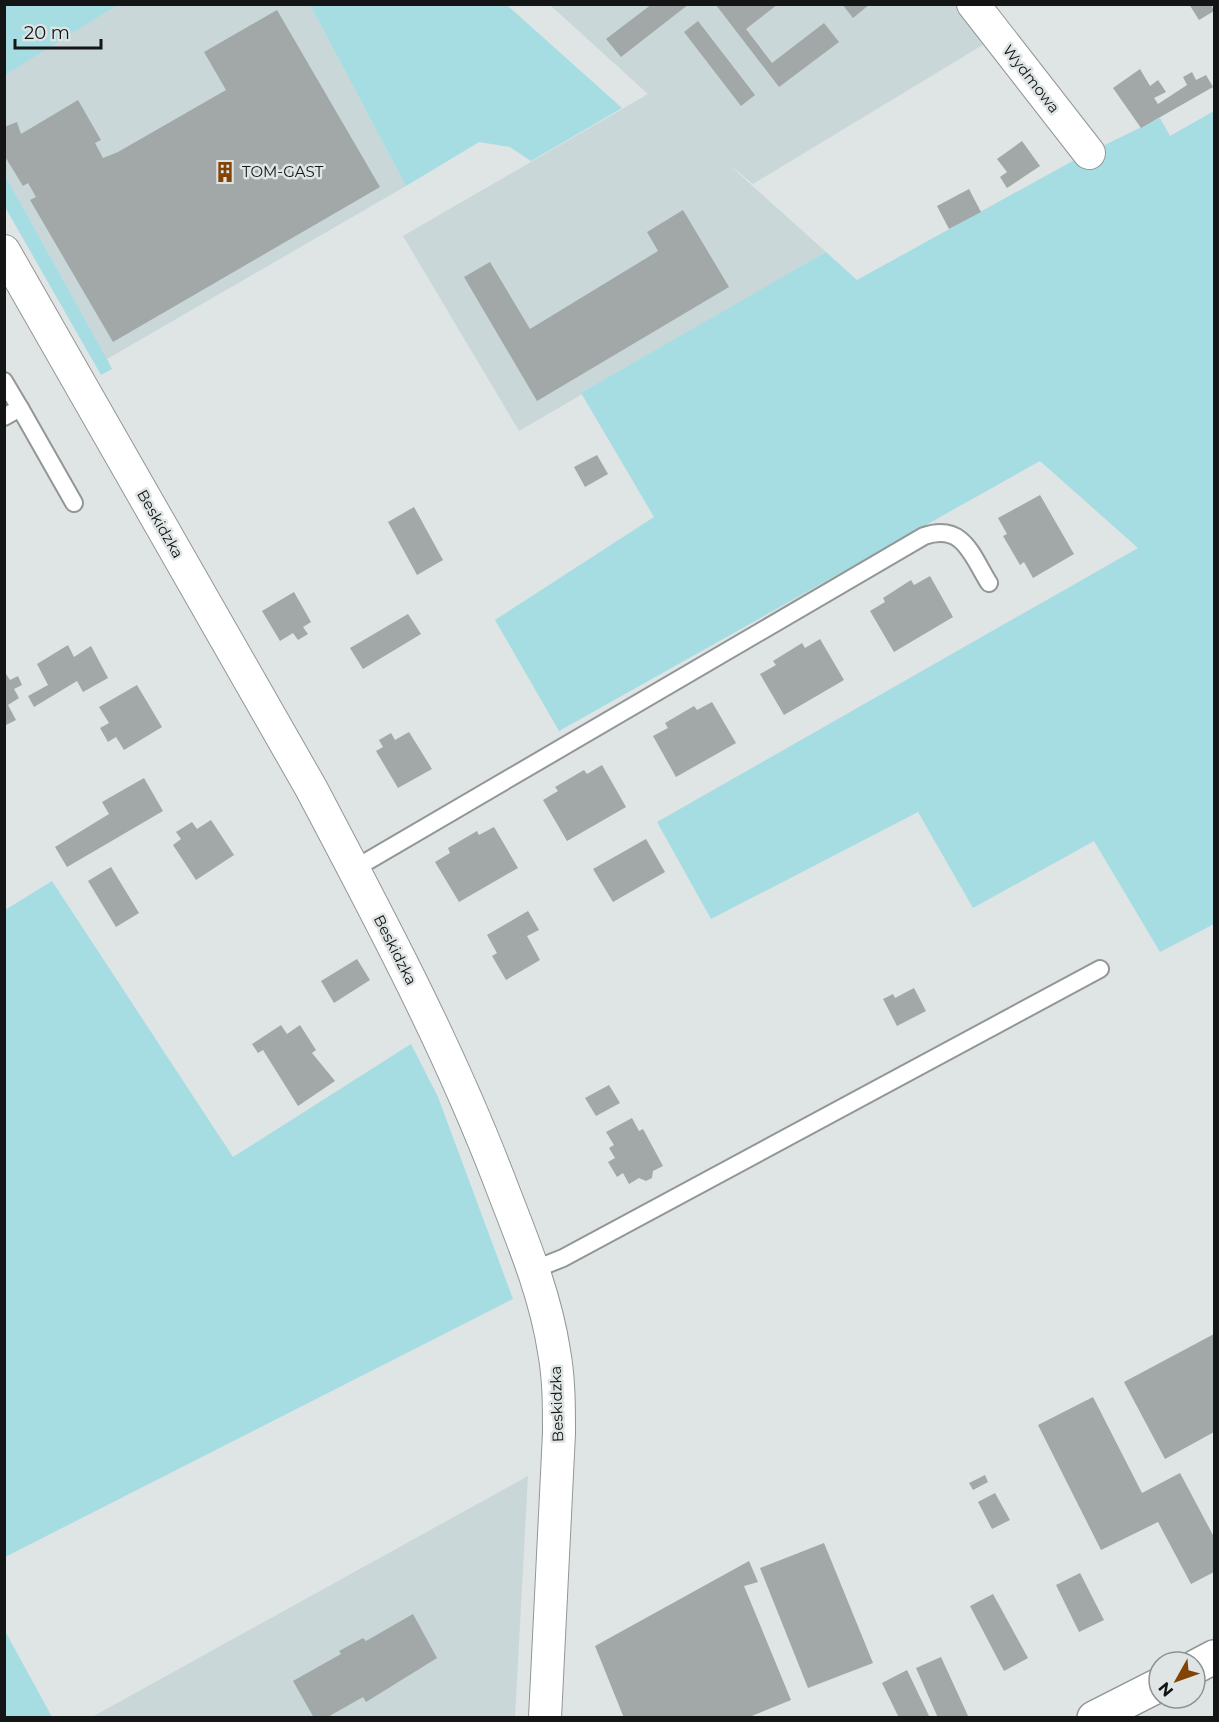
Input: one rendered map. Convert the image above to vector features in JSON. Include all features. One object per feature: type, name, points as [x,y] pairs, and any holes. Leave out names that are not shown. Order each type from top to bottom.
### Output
[{"type":"street","name":"Wydmowa","points":[[973,4],[1089,153]]},
{"type":"street","name":"Beskidzka","points":[[4,251],[311,788],[354,869],[455,1072],[533,1270],[546,1314],[558,1387],[558,1445],[545,1718]]},
{"type":"street","points":[[1094,1718],[1147,1691]]},
{"type":"lane","points":[[4,381],[74,502]]},
{"type":"lane","points":[[4,417],[20,408]]},
{"type":"lane","points":[[354,869],[924,536],[938,531],[955,534],[966,544],[989,583]]},
{"type":"lane","points":[[533,1270],[563,1258],[1100,969]]},
{"type":"shaded area","points":[[5,4],[117,4],[117,5],[5,75]]},
{"type":"shaded area","points":[[4,5],[310,5],[406,186],[107,359],[5,175]]},
{"type":"shaded area","points":[[310,5],[507,5],[622,108],[531,161],[510,147],[479,142],[406,186]]},
{"type":"shaded area","points":[[550,5],[964,5],[991,40],[753,184],[727,163],[826,252],[519,431],[403,236],[648,94]]},
{"type":"shaded area","points":[[1214,111],[1214,924],[1160,952],[1094,841],[973,908],[918,812],[711,919],[657,822],[1138,548],[1040,461],[559,731],[495,620],[654,517],[581,393],[826,252],[857,280],[1078,158],[1160,118],[1170,136]]},
{"type":"shaded area","points":[[5,175],[112,369],[101,375],[5,207]]},
{"type":"shaded area","points":[[52,881],[233,1157],[411,1044],[438,1097],[513,1299],[5,1557],[5,910]]},
{"type":"shaded area","points":[[528,1476],[515,1717],[92,1717]]},
{"type":"shaded area","points":[[5,1631],[52,1717],[5,1717]]},
{"type":"building","points":[[652,4],[689,4],[621,57],[606,39]]},
{"type":"building","points":[[778,4],[746,29],[772,63],[824,23],[839,42],[779,87],[716,5]]},
{"type":"building","points":[[842,4],[870,4],[853,18]]},
{"type":"building","points":[[1189,4],[1211,4],[1214,11],[1199,20]]},
{"type":"building","name":"TOM-GAST","points":[[277,10],[380,187],[113,342],[30,200],[36,197],[28,183],[23,186],[4,155],[4,127],[17,122],[21,134],[78,100],[101,140],[95,143],[103,158],[118,152],[226,90],[204,52]]},
{"type":"building","points":[[698,21],[755,95],[741,106],[684,32]]},
{"type":"building","points":[[1140,69],[1150,86],[1158,80],[1166,92],[1154,98],[1158,104],[1187,85],[1183,77],[1192,72],[1196,80],[1206,75],[1213,87],[1141,128],[1113,88]]},
{"type":"building","points":[[1022,141],[1040,166],[1007,188],[1000,177],[1007,172],[997,159]]},
{"type":"building","points":[[969,189],[981,212],[949,229],[937,206]]},
{"type":"building","points":[[683,210],[729,287],[537,401],[464,277],[490,262],[530,329],[658,251],[647,232]]},
{"type":"building","points":[[597,455],[608,474],[585,487],[574,467]]},
{"type":"building","points":[[1040,495],[1074,554],[1033,578],[1024,562],[1020,565],[1003,536],[1007,534],[998,518]]},
{"type":"building","points":[[414,507],[443,560],[417,575],[388,522]]},
{"type":"building","points":[[930,576],[953,617],[894,652],[870,611],[885,602],[883,598],[911,580],[914,585]]},
{"type":"building","points":[[294,592],[311,622],[303,627],[308,634],[298,640],[293,633],[280,641],[262,611]]},
{"type":"building","points":[[408,614],[421,634],[363,669],[350,648]]},
{"type":"building","points":[[820,639],[844,680],[784,715],[760,674],[776,665],[773,661],[802,643],[805,648]]},
{"type":"building","points":[[68,645],[74,657],[91,646],[108,678],[83,692],[77,681],[34,707],[28,696],[48,685],[37,664]]},
{"type":"building","points":[[4,671],[10,680],[18,676],[22,685],[14,689],[19,698],[8,705],[16,720],[4,726]]},
{"type":"building","points":[[137,685],[162,727],[124,750],[116,737],[108,742],[100,728],[109,723],[99,707]]},
{"type":"building","points":[[712,702],[736,743],[676,777],[653,736],[668,728],[665,723],[694,706],[697,710]]},
{"type":"building","points":[[409,732],[432,769],[398,788],[376,751],[383,747],[379,740],[391,733],[395,740]]},
{"type":"building","points":[[602,765],[626,807],[567,841],[543,800],[558,791],[555,787],[584,770],[587,774]]},
{"type":"building","points":[[144,778],[163,811],[67,867],[55,847],[109,814],[102,802]]},
{"type":"building","points":[[211,820],[234,855],[196,880],[173,845],[181,839],[176,832],[192,822],[197,829]]},
{"type":"building","points":[[494,827],[518,868],[459,902],[435,862],[450,853],[448,848],[477,831],[479,835]]},
{"type":"building","points":[[646,839],[665,872],[613,902],[593,869]]},
{"type":"building","points":[[111,867],[139,913],[116,927],[88,881]]},
{"type":"building","points":[[528,911],[539,930],[527,936],[540,960],[506,980],[492,956],[497,953],[487,935]]},
{"type":"building","points":[[357,959],[370,980],[334,1003],[321,981]]},
{"type":"building","points":[[914,988],[926,1011],[897,1026],[883,999],[893,994],[895,998]]},
{"type":"building","points":[[281,1025],[287,1034],[300,1025],[316,1050],[312,1053],[335,1081],[298,1106],[263,1050],[258,1053],[252,1044]]},
{"type":"building","points":[[609,1085],[620,1103],[596,1116],[585,1098]]},
{"type":"building","points":[[632,1118],[639,1131],[643,1129],[663,1166],[653,1171],[652,1178],[646,1181],[639,1178],[629,1184],[623,1173],[617,1177],[608,1162],[615,1158],[609,1148],[614,1145],[606,1132]]},
{"type":"building","points":[[1214,1334],[1214,1432],[1165,1459],[1124,1382]]},
{"type":"building","points":[[1093,1397],[1142,1493],[1180,1473],[1214,1537],[1214,1572],[1191,1584],[1158,1522],[1101,1550],[1038,1425]]},
{"type":"building","points":[[985,1475],[988,1482],[973,1490],[969,1483]]},
{"type":"building","points":[[995,1493],[1010,1520],[992,1529],[978,1502]]},
{"type":"building","points":[[824,1543],[873,1663],[808,1688],[760,1568]]},
{"type":"building","points":[[749,1561],[758,1582],[744,1586],[791,1700],[747,1718],[624,1718],[595,1646]]},
{"type":"building","points":[[1080,1573],[1104,1620],[1079,1632],[1056,1585]]},
{"type":"building","points":[[993,1594],[1028,1658],[1004,1671],[970,1606]]},
{"type":"building","points":[[413,1614],[437,1658],[366,1702],[363,1697],[326,1718],[314,1718],[293,1681],[341,1654],[339,1651],[363,1638],[366,1641]]},
{"type":"building","points":[[941,1657],[969,1718],[938,1718],[916,1668]]},
{"type":"building","points":[[907,1670],[930,1718],[899,1718],[882,1683]]},
{"type":"place","name":"TOM-GAST","points":[[225,172]]}]
